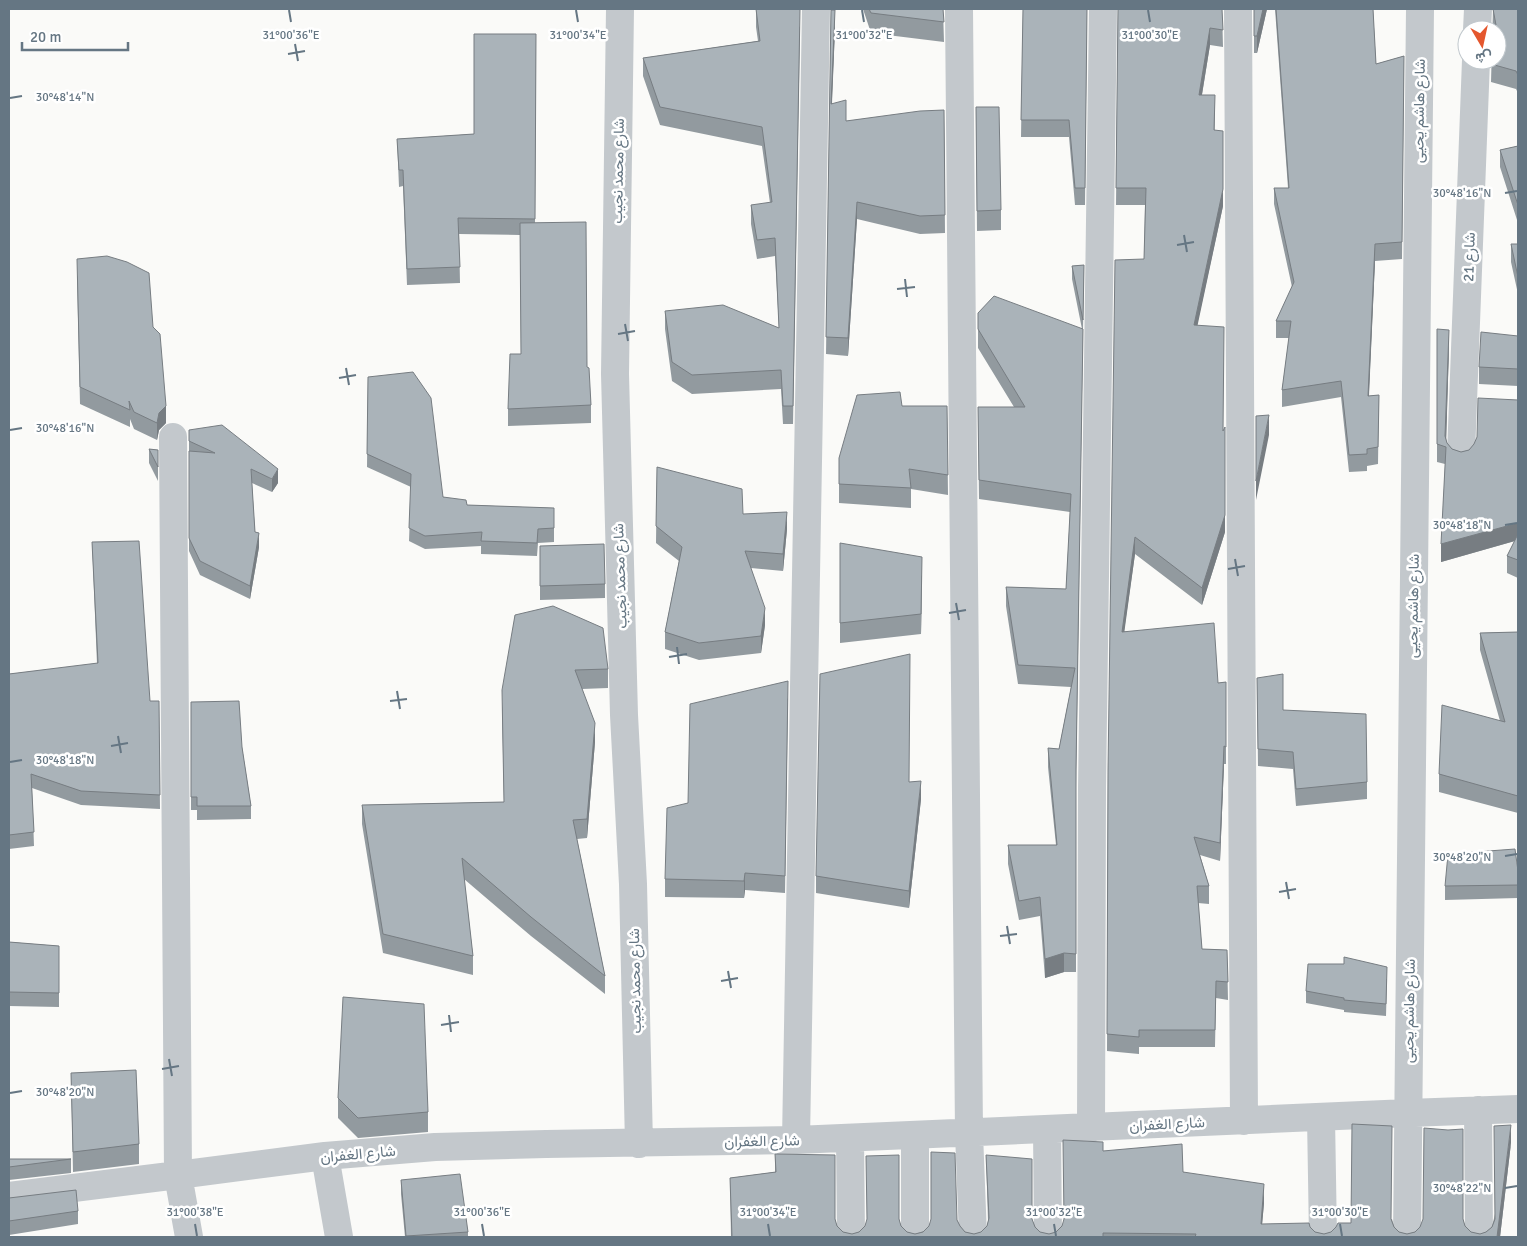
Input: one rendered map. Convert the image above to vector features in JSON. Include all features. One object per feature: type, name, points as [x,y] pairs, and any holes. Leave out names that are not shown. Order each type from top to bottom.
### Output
[{"type":"street","name":"شارع محمد نجيب","points":[[620,9],[615,374],[624,715],[633,884],[640,1144]]},
{"type":"street","points":[[796,1140],[816,9]]},
{"type":"street","points":[[959,9],[969,1133],[973,1237]]},
{"type":"street","points":[[1091,1128],[1092,788],[1103,9]]},
{"type":"street","points":[[1238,9],[1244,1121]]},
{"type":"street","name":"شارع هاشم يحيى","points":[[1407,1237],[1420,9]]},
{"type":"street","name":"شارع 21","points":[[1461,454],[1476,70]]},
{"type":"street","points":[[1463,399],[1491,401]]},
{"type":"street","points":[[173,437],[178,1176],[189,1237]]},
{"type":"street","name":"شارع الغفران","points":[[9,1196],[325,1156],[436,1147],[796,1140],[1518,1109]]},
{"type":"street","points":[[1478,1110],[1479,1237]]},
{"type":"street","points":[[1321,1118],[1323,1237]]},
{"type":"street","points":[[1047,1129],[1048,1237]]},
{"type":"street","points":[[915,1135],[915,1237]]},
{"type":"street","points":[[850,1138],[851,1237]]},
{"type":"street","points":[[325,1156],[339,1237]]},
{"type":"building","points":[[756,9],[800,9],[793,406],[783,406],[781,370],[692,375],[672,362],[665,311],[723,305],[779,328],[775,238],[757,240],[751,205],[772,202],[762,127],[660,107],[643,58],[760,41]]},
{"type":"building","points":[[869,9],[943,9],[944,22],[871,13]]},
{"type":"building","points":[[1023,9],[1087,9],[1085,188],[1075,188],[1069,120],[1021,120]]},
{"type":"building","points":[[1118,9],[1222,9],[1223,30],[1210,28],[1199,95],[1215,95],[1214,130],[1223,131],[1223,189],[1194,325],[1224,327],[1223,431],[1225,427],[1225,515],[1202,588],[1135,537],[1122,632],[1214,623],[1218,683],[1226,682],[1226,747],[1224,746],[1220,843],[1194,837],[1209,886],[1197,886],[1202,949],[1227,950],[1228,982],[1216,981],[1215,1030],[1139,1030],[1139,1037],[1107,1034],[1108,771],[1115,260],[1144,259],[1146,188],[1116,188]]},
{"type":"building","points":[[1254,9],[1263,9],[1257,36],[1254,36]]},
{"type":"building","points":[[1276,9],[1373,9],[1376,64],[1404,56],[1402,242],[1375,244],[1368,396],[1379,395],[1378,447],[1367,449],[1367,454],[1349,455],[1341,381],[1282,390],[1291,321],[1276,321],[1294,282],[1274,188],[1289,188]]},
{"type":"building","points":[[1493,9],[1518,9],[1518,75],[1516,71],[1507,68],[1507,20],[1495,20]]},
{"type":"building","points":[[831,10],[835,10],[831,104],[846,100],[846,121],[920,111],[944,110],[945,215],[920,216],[857,202],[848,338],[826,337]]},
{"type":"building","points":[[474,34],[536,34],[535,219],[458,218],[460,267],[407,269],[403,170],[399,170],[397,139],[474,134]]},
{"type":"building","points":[[976,107],[999,107],[1001,210],[977,211]]},
{"type":"building","points":[[1518,146],[1518,205],[1500,150]]},
{"type":"building","points":[[586,222],[587,367],[589,368],[591,405],[508,409],[510,354],[521,354],[520,223]]},
{"type":"building","points":[[1511,244],[1518,244],[1518,277]]},
{"type":"building","points":[[107,256],[127,262],[149,273],[153,327],[160,334],[166,406],[159,413],[157,423],[134,412],[129,401],[130,410],[80,387],[77,259]]},
{"type":"building","points":[[1084,265],[1083,320],[1072,266]]},
{"type":"building","points":[[994,296],[1083,329],[1076,769],[1076,954],[1064,953],[1045,959],[1040,897],[1019,901],[1008,845],[1057,845],[1048,748],[1059,749],[1075,668],[1018,665],[1006,587],[1066,589],[1071,494],[979,480],[978,407],[1025,407],[978,329],[978,313]]},
{"type":"building","points":[[1437,329],[1449,330],[1445,436],[1447,443],[1452,449],[1461,452],[1469,450],[1474,444],[1477,437],[1478,398],[1518,400],[1518,523],[1441,544],[1446,447],[1437,444]]},
{"type":"building","points":[[1481,332],[1518,336],[1518,369],[1479,367]]},
{"type":"building","points":[[413,372],[431,398],[443,497],[466,500],[467,505],[554,508],[554,528],[538,529],[537,543],[481,541],[482,532],[425,536],[409,528],[411,474],[367,454],[368,377]]},
{"type":"building","points":[[900,392],[902,406],[947,406],[948,475],[909,469],[911,488],[839,484],[839,458],[857,395]]},
{"type":"building","points":[[1269,415],[1256,481],[1256,416]]},
{"type":"building","points":[[222,425],[278,469],[272,479],[251,469],[255,532],[259,533],[250,586],[200,561],[189,538],[189,451],[215,453],[189,441],[189,430]]},
{"type":"building","points":[[149,449],[158,450],[158,467]]},
{"type":"building","points":[[657,467],[742,489],[743,514],[787,512],[783,554],[745,551],[765,608],[761,636],[699,643],[665,632],[682,547],[656,526]]},
{"type":"building","points":[[1518,534],[1518,560],[1507,556]]},
{"type":"building","points":[[139,541],[150,701],[159,701],[160,795],[81,791],[31,774],[34,832],[9,835],[9,674],[98,663],[92,542]]},
{"type":"building","points":[[840,543],[922,557],[921,614],[840,623]]},
{"type":"building","points":[[604,544],[605,584],[540,586],[540,546]]},
{"type":"building","points":[[553,606],[603,628],[608,669],[575,670],[595,723],[587,819],[573,820],[605,976],[531,917],[462,858],[473,956],[383,934],[362,805],[504,802],[502,690],[515,615]]},
{"type":"building","points":[[1518,632],[1518,796],[1439,774],[1442,705],[1505,722],[1480,633]]},
{"type":"building","points":[[910,654],[909,782],[921,781],[909,891],[816,876],[820,674]]},
{"type":"building","points":[[1283,674],[1283,710],[1366,714],[1367,782],[1296,789],[1293,752],[1258,749],[1257,678]]},
{"type":"building","points":[[788,681],[785,876],[745,873],[744,881],[665,879],[667,808],[688,803],[690,704]]},
{"type":"building","points":[[239,701],[242,747],[251,806],[197,806],[197,797],[191,797],[191,702]]},
{"type":"building","points":[[1515,849],[1518,885],[1445,886],[1448,854]]},
{"type":"building","points":[[9,942],[59,946],[59,993],[9,992]]},
{"type":"building","points":[[1344,957],[1387,967],[1386,1004],[1344,1000],[1344,998],[1306,991],[1308,964],[1344,964]]},
{"type":"building","points":[[343,997],[424,1004],[428,1112],[358,1118],[338,1098]]},
{"type":"building","points":[[136,1070],[139,1144],[73,1152],[71,1073]]},
{"type":"building","points":[[1352,1124],[1392,1126],[1391,1219],[1394,1227],[1399,1232],[1407,1234],[1415,1232],[1420,1227],[1423,1219],[1424,1128],[1463,1129],[1463,1219],[1465,1226],[1471,1232],[1480,1234],[1492,1227],[1495,1219],[1494,1126],[1511,1125],[1497,1237],[1195,1237],[1196,1234],[1103,1233],[1103,1237],[732,1237],[730,1178],[776,1172],[775,1154],[835,1155],[835,1219],[837,1226],[843,1232],[852,1234],[859,1232],[865,1226],[867,1219],[866,1156],[899,1155],[899,1219],[901,1226],[907,1232],[915,1234],[923,1232],[929,1226],[931,1219],[931,1152],[955,1153],[957,1220],[965,1232],[974,1234],[981,1232],[987,1226],[989,1218],[986,1155],[1032,1159],[1032,1219],[1035,1227],[1040,1232],[1049,1234],[1056,1232],[1062,1226],[1064,1219],[1063,1140],[1103,1142],[1103,1151],[1182,1144],[1183,1172],[1264,1184],[1261,1224],[1309,1223],[1315,1232],[1324,1234],[1331,1232],[1338,1223],[1351,1223]]},
{"type":"building","points":[[9,1159],[71,1159],[9,1167]]},
{"type":"building","points":[[460,1174],[468,1232],[406,1236],[401,1180]]},
{"type":"building","points":[[76,1190],[78,1211],[9,1221],[9,1198]]}]
